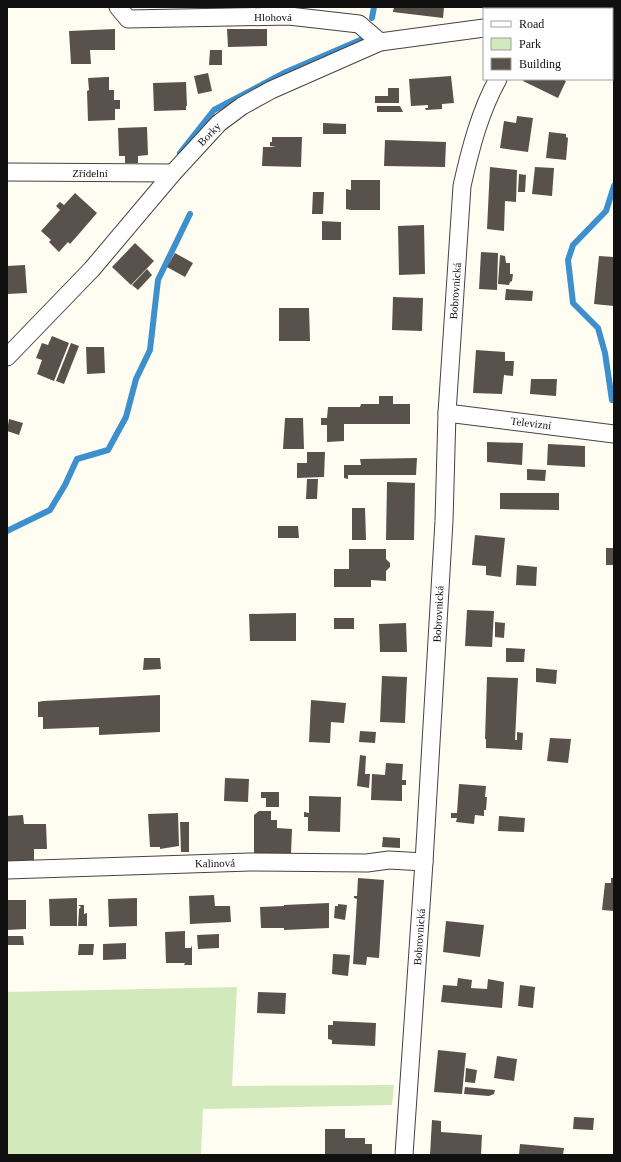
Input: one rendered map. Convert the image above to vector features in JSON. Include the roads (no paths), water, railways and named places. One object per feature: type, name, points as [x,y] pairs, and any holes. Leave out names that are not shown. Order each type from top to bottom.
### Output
[{"type":"street","name":"Hlohová","points":[[118,7],[128,19],[289,16],[359,24],[380,42]]},
{"type":"street","name":"Borky","points":[[7,357],[92,269],[173,173],[219,123],[242,106],[271,90],[380,42],[483,28]]},
{"type":"street","name":"Bobrovnická","points":[[404,1155],[424,862],[444,521],[447,413],[462,186],[468,158],[485,106],[498,80]]},
{"type":"street","name":"Zřídelní","points":[[7,172],[173,173]]},
{"type":"street","name":"Televizní","points":[[447,413],[614,434]]},
{"type":"street","name":"Kalinová","points":[[7,870],[250,862],[367,863],[389,860],[424,862]]},
{"type":"waterway","points":[[372,18],[374,7]]},
{"type":"waterway","points":[[613,33],[614,38]]},
{"type":"waterway","points":[[180,153],[214,110],[286,72],[365,38]]},
{"type":"waterway","points":[[612,400],[605,353],[598,328],[573,303],[568,260],[573,245],[606,211],[614,186]]},
{"type":"waterway","points":[[7,531],[50,510],[65,485],[77,459],[108,450],[126,417],[136,379],[150,350],[158,280],[190,214]]}]
